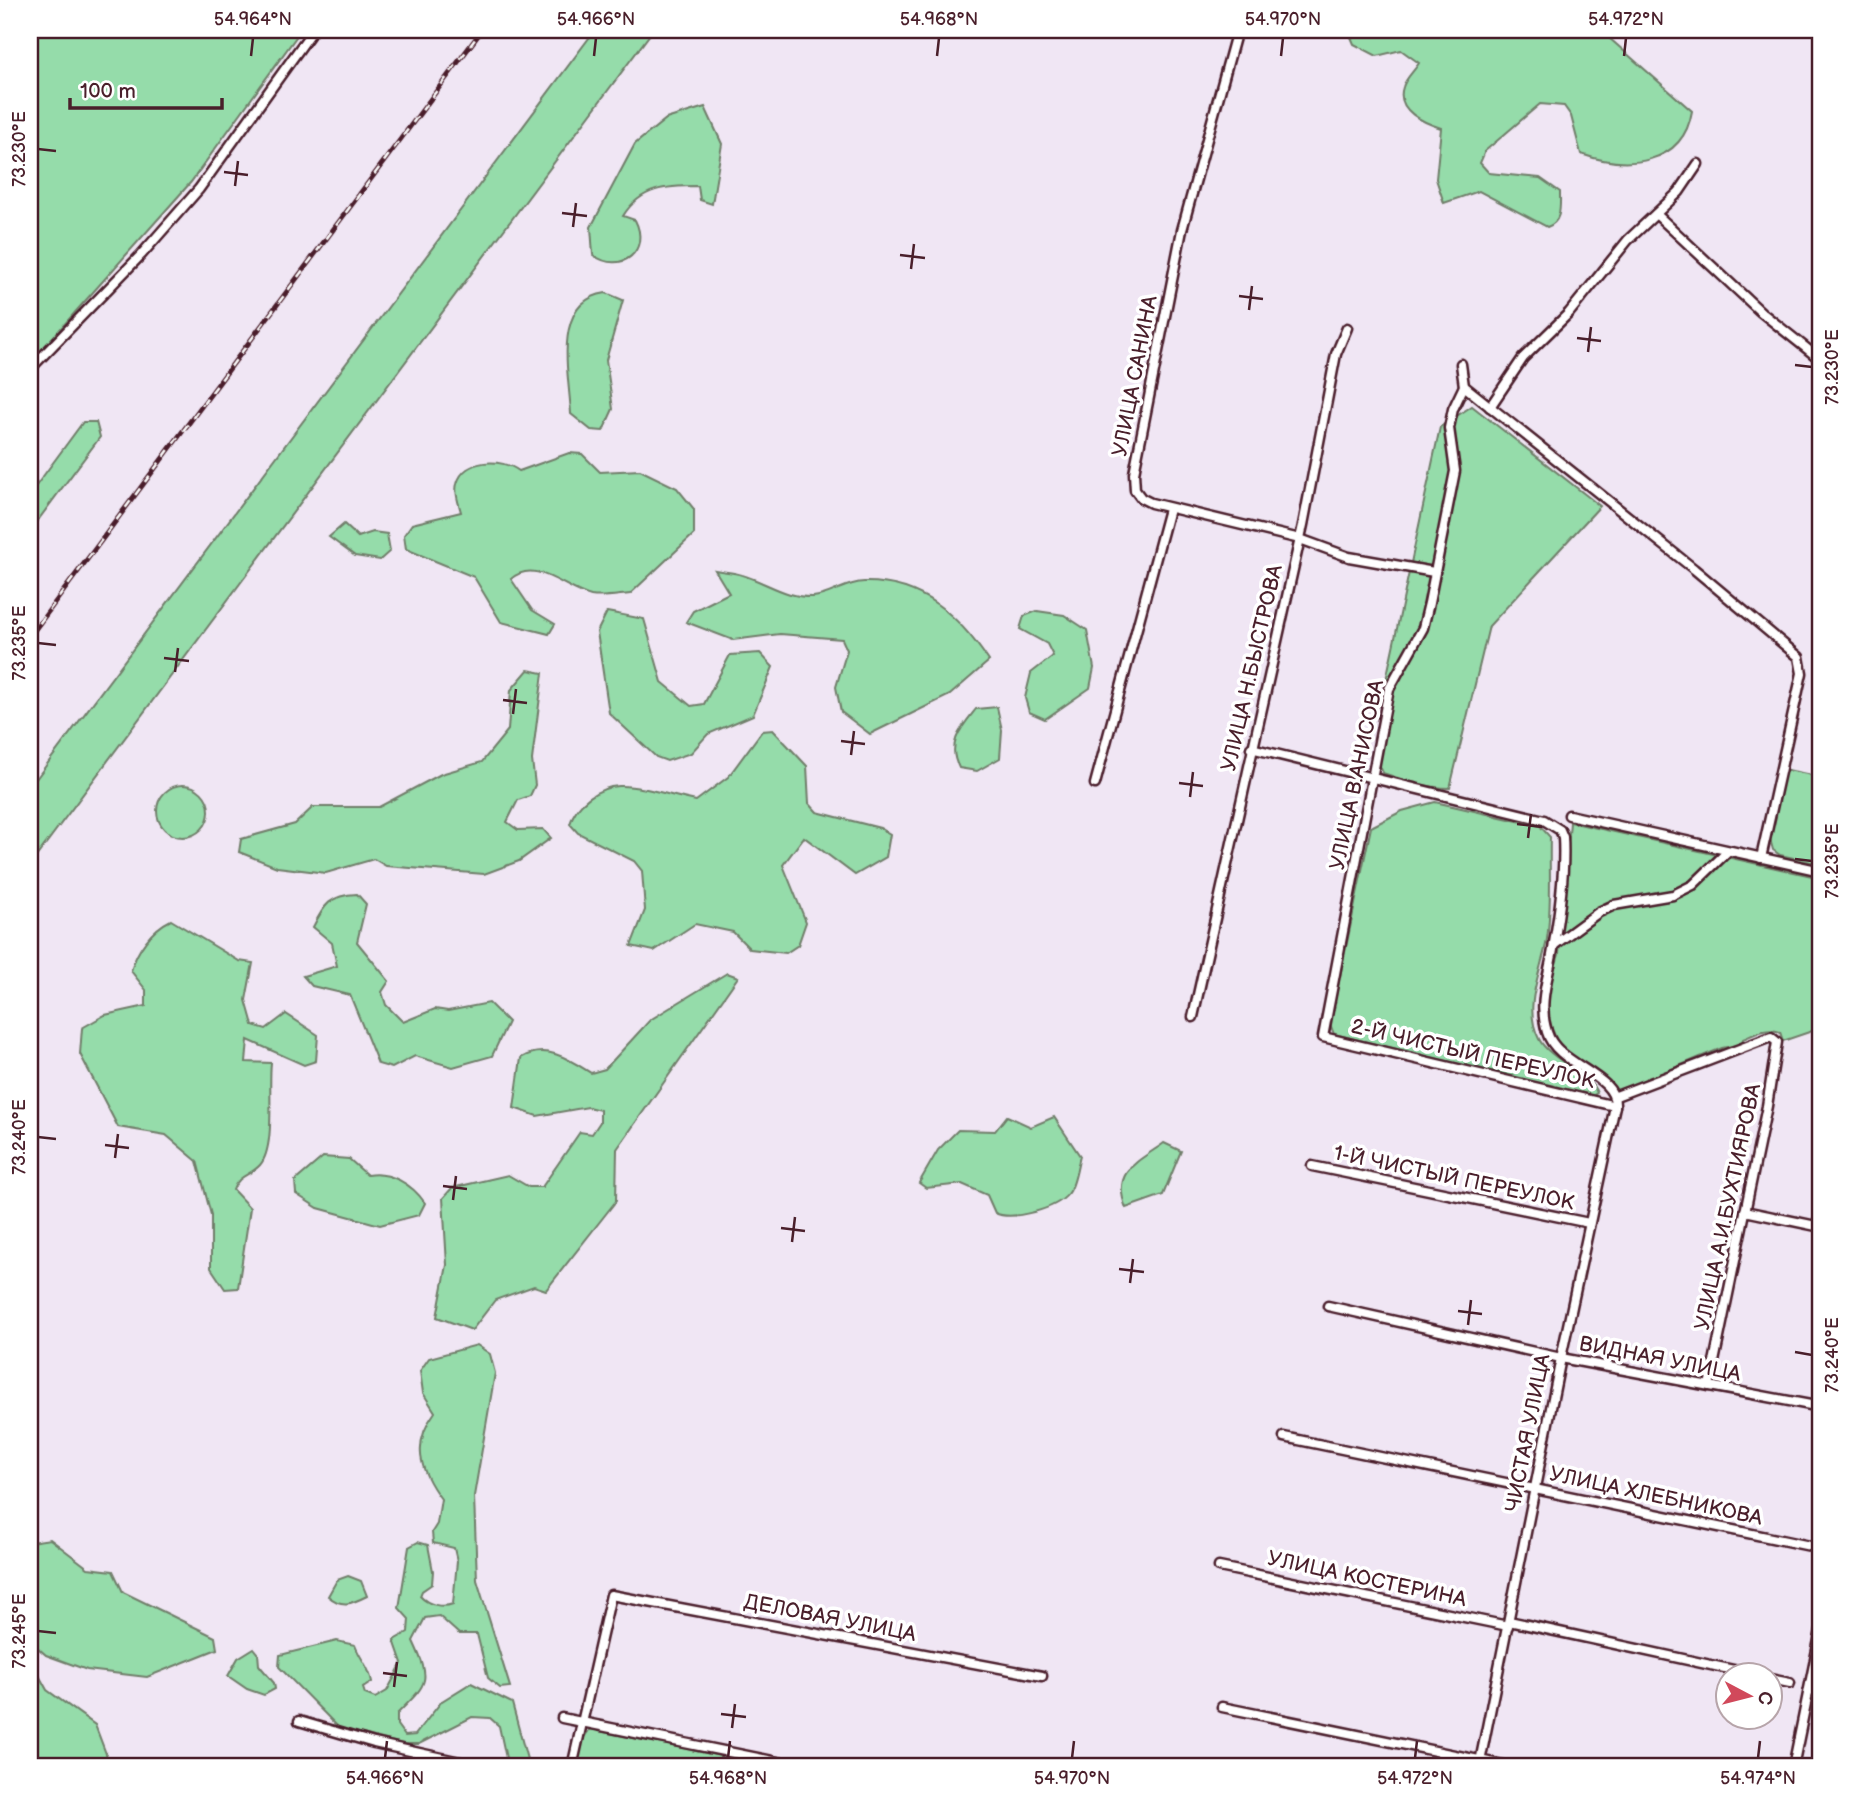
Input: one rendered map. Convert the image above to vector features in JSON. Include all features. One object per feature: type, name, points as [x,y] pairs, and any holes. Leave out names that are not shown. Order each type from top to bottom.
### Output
[{"type":"street","points":[[30,369],[141,255],[198,189],[313,30]]},
{"type":"street","name":"УЛИЦА САНИНА","points":[[1237,30],[1182,230],[1133,482],[1141,498],[1169,509],[1300,539],[1349,557],[1433,572]]},
{"type":"street","points":[[1490,407],[1523,358],[1569,313],[1628,240],[1679,192],[1698,164]]},
{"type":"street","points":[[1656,214],[1761,312],[1821,360]]},
{"type":"street","name":"УЛИЦА Н.БЫСТРОВА","points":[[1193,1017],[1251,748],[1300,539],[1336,354],[1347,328]]},
{"type":"street","points":[[1461,364],[1464,386],[1694,569],[1793,651],[1802,664],[1761,858]]},
{"type":"street","name":"УЛИЦА В.АНИСОВА","points":[[1323,1037],[1390,690],[1423,628],[1455,471],[1449,428],[1452,409],[1464,386]]},
{"type":"street","points":[[1095,784],[1169,509]]},
{"type":"street","points":[[1251,748],[1544,820],[1560,830],[1564,850],[1554,945],[1542,995],[1542,1018],[1549,1040],[1562,1056],[1608,1085],[1616,1096]]},
{"type":"street","points":[[1569,816],[1821,871]]},
{"type":"street","points":[[1554,945],[1599,912],[1614,905],[1674,895],[1712,869],[1727,852]]},
{"type":"street","name":"2-Й ЧИСТЫЙ ПЕРЕУЛОК","points":[[1323,1037],[1615,1106]]},
{"type":"street","name":"УЛИЦА А.И.БУХТИЯРОВА","points":[[1616,1096],[1771,1037],[1777,1042],[1778,1050],[1709,1386]]},
{"type":"street","name":"ЧИСТАЯ УЛИЦА","points":[[1480,1764],[1616,1096]]},
{"type":"street","name":"1-Й ЧИСТЫЙ ПЕРЕУЛОК","points":[[1312,1166],[1589,1223]]},
{"type":"street","points":[[1745,1211],[1821,1227]]},
{"type":"street","name":"ВИДНАЯ УЛИЦА","points":[[1328,1306],[1561,1358],[1821,1407]]},
{"type":"street","name":"УЛИЦА ХЛЕБНИКОВА","points":[[1284,1437],[1815,1547]]},
{"type":"street","name":"УЛИЦА КОСТЕРИНА","points":[[1219,1567],[1714,1667]]},
{"type":"street","name":"ДЕЛОВАЯ УЛИЦА","points":[[582,1723],[611,1595],[1042,1675]]},
{"type":"street","points":[[1793,1767],[1821,1630]]},
{"type":"street","points":[[1784,1682],[1790,1683]]},
{"type":"street","points":[[1809,1690],[1821,1693]]},
{"type":"street","points":[[1222,1707],[1480,1764],[1513,1767]]},
{"type":"street","points":[[562,1718],[802,1767]]},
{"type":"street","points":[[299,1721],[374,1744],[483,1767]]},
{"type":"street","points":[[572,1767],[582,1723]]},
{"type":"green space","points":[[30,30],[301,30],[191,182],[30,363]]},
{"type":"green space","points":[[595,30],[653,30],[30,865],[30,787]]},
{"type":"green space","points":[[1348,30],[1600,30],[1692,111],[1686,129],[1677,143],[1665,153],[1634,162],[1616,162],[1581,154],[1571,116],[1564,106],[1540,104],[1485,151],[1480,163],[1489,173],[1540,178],[1560,192],[1559,213],[1555,222],[1547,227],[1479,191],[1444,203],[1436,179],[1441,128],[1413,115],[1403,103],[1404,84],[1419,63],[1401,50],[1377,56],[1354,44]]},
{"type":"green space","points":[[705,107],[722,144],[712,204],[700,200],[698,186],[665,188],[646,194],[630,206],[623,216],[635,220],[639,231],[636,250],[630,257],[614,262],[604,261],[593,255],[591,227],[635,144],[666,119]]},
{"type":"green space","points":[[606,293],[623,300],[606,360],[613,409],[603,431],[591,430],[571,414],[567,341],[570,324],[577,310],[589,299]]},
{"type":"green space","points":[[1472,406],[1600,506],[1489,626],[1450,788],[1441,788],[1416,784],[1383,773],[1378,762],[1386,722],[1383,694],[1440,427]]},
{"type":"green space","points":[[83,422],[96,422],[100,437],[30,531],[30,494]]},
{"type":"green space","points":[[569,453],[582,454],[600,472],[640,470],[677,488],[694,509],[694,534],[630,594],[591,596],[540,573],[521,573],[511,579],[532,610],[555,624],[549,634],[501,622],[474,577],[406,549],[404,535],[412,524],[461,512],[456,487],[467,469],[484,463],[494,463],[519,471]]},
{"type":"green space","points":[[344,524],[358,537],[373,532],[387,534],[390,551],[380,560],[355,556],[329,537]]},
{"type":"green space","points":[[715,570],[742,575],[803,597],[819,596],[864,582],[885,583],[904,588],[937,604],[952,616],[989,661],[950,695],[870,734],[841,712],[836,687],[847,650],[842,639],[780,634],[733,640],[686,622],[693,611],[729,593]]},
{"type":"green space","points":[[1037,611],[1064,615],[1087,630],[1094,668],[1090,688],[1045,719],[1029,712],[1025,698],[1031,673],[1053,656],[1047,644],[1020,629],[1024,616]]},
{"type":"green space","points":[[607,612],[644,619],[662,682],[691,706],[704,704],[730,655],[760,653],[773,667],[753,715],[708,734],[691,753],[667,761],[656,757],[609,713],[597,632]]},
{"type":"green space","points":[[528,670],[543,673],[532,760],[535,785],[530,796],[518,800],[507,822],[518,830],[543,829],[551,838],[519,861],[484,874],[386,866],[374,859],[326,873],[277,867],[239,852],[241,839],[295,824],[313,807],[379,807],[441,774],[482,762],[508,730],[511,690]]},
{"type":"green space","points":[[997,707],[1002,730],[1000,758],[977,771],[959,768],[954,751],[961,730],[976,709]]},
{"type":"green space","points":[[773,730],[807,766],[809,803],[817,812],[880,828],[890,834],[886,857],[855,875],[804,837],[783,865],[806,922],[798,945],[786,953],[750,949],[733,932],[695,924],[654,951],[631,946],[645,910],[642,871],[634,861],[578,833],[570,824],[577,810],[596,793],[619,786],[647,789],[696,801],[728,777],[762,731]]},
{"type":"green space","points":[[1783,769],[1821,777],[1821,864],[1780,855],[1773,850],[1770,839]]},
{"type":"green space","points":[[183,785],[202,792],[209,811],[202,830],[183,837],[164,830],[157,811],[164,792]]},
{"type":"green space","points":[[1435,802],[1540,826],[1550,837],[1549,926],[1533,1001],[1534,1027],[1544,1047],[1593,1086],[1597,1093],[1592,1096],[1334,1034],[1330,1024],[1371,827],[1402,811]]},
{"type":"green space","points":[[1570,822],[1821,878],[1821,1028],[1783,1041],[1780,1032],[1761,1032],[1743,1039],[1742,1044],[1722,1048],[1616,1092],[1610,1083],[1560,1048],[1548,1019],[1547,994],[1559,954]]},
{"type":"green space","points":[[357,894],[366,904],[357,942],[389,981],[382,992],[386,1005],[403,1022],[435,1009],[448,1011],[489,1003],[508,1022],[492,1056],[453,1067],[415,1056],[392,1068],[378,1064],[350,995],[312,986],[303,976],[337,966],[332,943],[313,927],[334,899]]},
{"type":"green space","points":[[171,920],[239,961],[253,963],[246,1000],[253,1025],[266,1029],[286,1014],[318,1035],[316,1061],[304,1065],[248,1040],[246,1062],[271,1063],[270,1132],[265,1157],[260,1165],[238,1181],[233,1190],[250,1208],[238,1288],[225,1289],[211,1268],[211,1215],[197,1161],[166,1135],[118,1127],[80,1054],[82,1028],[105,1015],[146,1006],[146,990],[131,971],[146,941],[157,929]]},
{"type":"green space","points":[[727,973],[738,977],[617,1149],[616,1201],[546,1290],[534,1286],[495,1300],[472,1330],[437,1317],[447,1265],[443,1198],[452,1188],[508,1175],[529,1187],[542,1187],[580,1132],[592,1134],[600,1122],[600,1110],[588,1107],[537,1116],[514,1108],[521,1058],[548,1052],[566,1058],[591,1073],[605,1069],[650,1020]]},
{"type":"green space","points":[[1007,1116],[1031,1127],[1054,1117],[1080,1156],[1072,1186],[1062,1199],[1033,1212],[1003,1215],[995,1213],[987,1195],[962,1184],[926,1188],[919,1183],[938,1150],[958,1130],[995,1131]]},
{"type":"green space","points":[[1164,1143],[1181,1151],[1163,1195],[1126,1208],[1122,1195],[1125,1176],[1137,1162]]},
{"type":"green space","points":[[323,1157],[349,1159],[367,1175],[384,1175],[400,1180],[414,1190],[425,1203],[419,1215],[380,1225],[318,1208],[296,1194],[295,1181]]},
{"type":"green space","points":[[477,1345],[490,1354],[495,1373],[474,1496],[477,1580],[510,1687],[500,1688],[488,1678],[477,1634],[459,1634],[439,1616],[425,1618],[413,1641],[423,1665],[424,1681],[421,1688],[397,1714],[397,1725],[405,1736],[415,1735],[442,1701],[471,1683],[512,1703],[529,1767],[512,1767],[507,1763],[499,1726],[490,1718],[472,1717],[419,1744],[402,1744],[339,1728],[279,1667],[280,1655],[337,1641],[355,1645],[372,1682],[363,1688],[365,1694],[375,1698],[387,1691],[402,1663],[394,1640],[408,1632],[409,1619],[399,1608],[409,1547],[418,1542],[428,1545],[433,1571],[432,1584],[422,1591],[420,1596],[435,1605],[453,1604],[457,1561],[454,1548],[433,1543],[432,1532],[437,1524],[441,1499],[423,1467],[421,1446],[423,1435],[435,1412],[423,1393],[420,1371],[429,1358]]},
{"type":"green space","points":[[50,1539],[88,1568],[113,1571],[123,1592],[215,1637],[217,1649],[147,1677],[87,1670],[46,1655],[30,1641],[30,1542]]},
{"type":"green space","points":[[348,1576],[361,1581],[367,1596],[347,1604],[328,1596],[337,1580]]},
{"type":"green space","points":[[254,1648],[258,1653],[259,1665],[274,1683],[275,1689],[264,1695],[247,1689],[228,1676],[238,1658]]},
{"type":"green space","points":[[30,1659],[47,1690],[95,1725],[111,1767],[30,1767]]},
{"type":"green space","points":[[590,1729],[774,1767],[577,1767],[582,1740]]},
{"type":"railway","points":[[30,636],[482,30]]}]
